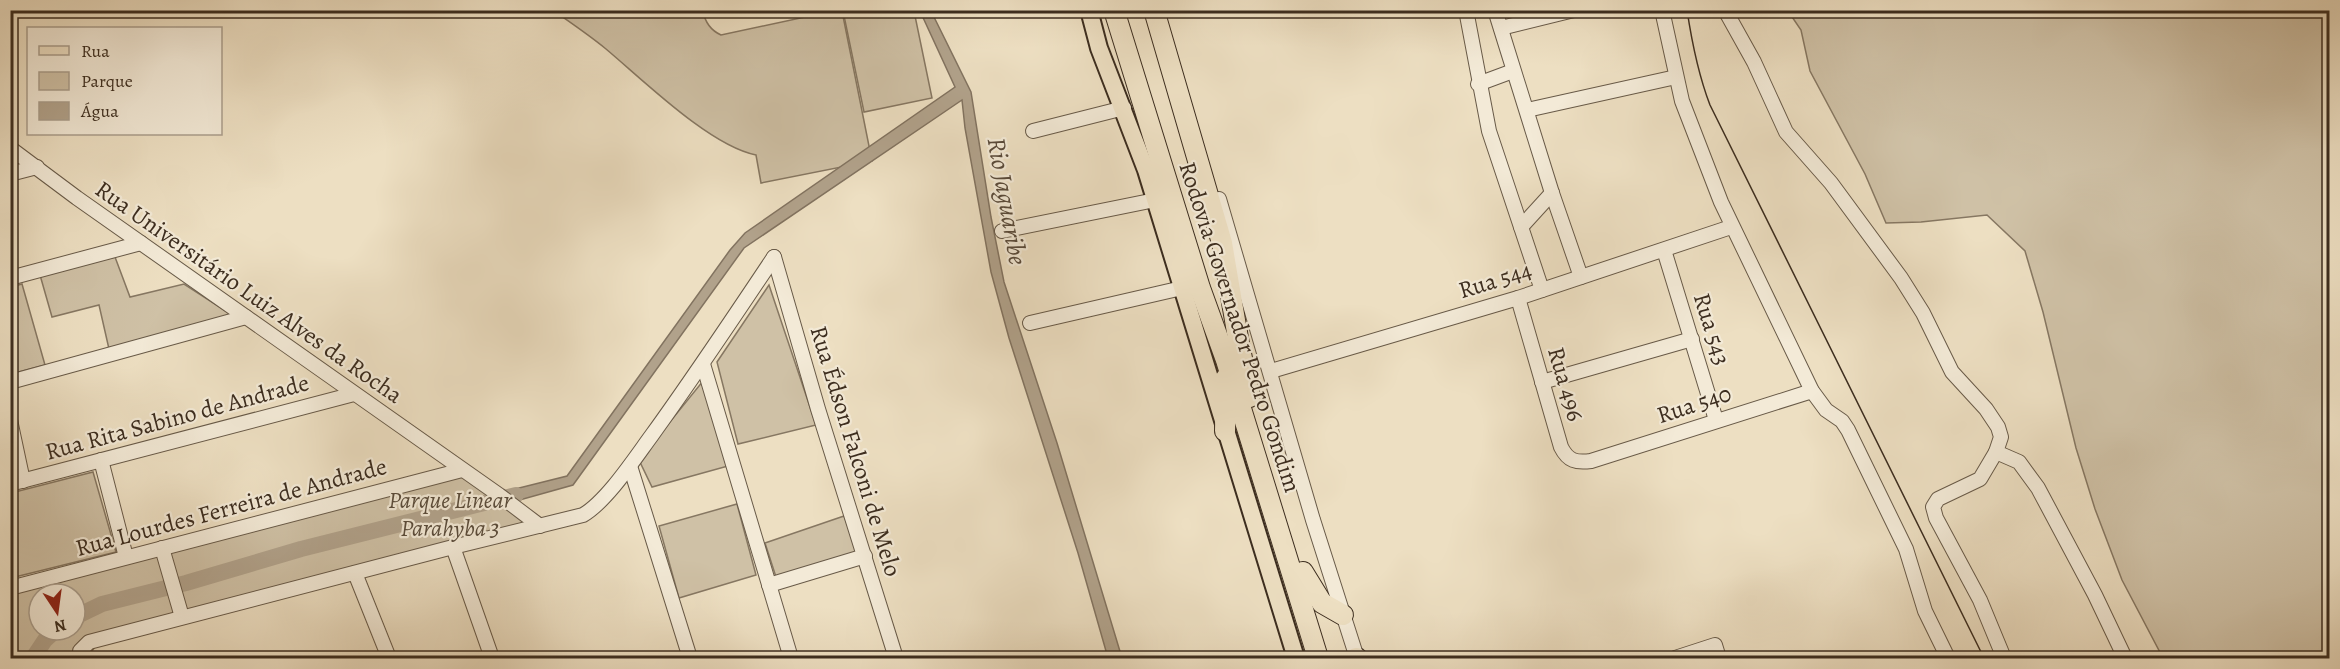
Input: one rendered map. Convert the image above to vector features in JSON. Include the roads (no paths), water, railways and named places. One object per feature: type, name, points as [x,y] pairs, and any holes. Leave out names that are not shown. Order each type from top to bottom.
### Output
[{"type":"highway","name":"Rodovia Governador Pedro Gondim","points":[[1154,10],[1222,243],[1248,388],[1331,658]]},
{"type":"highway","name":"Rodovia Governador Pedro Gondim","points":[[1115,12],[1318,658]]},
{"type":"highway","points":[[1179,221],[1191,230],[1200,232],[1209,225],[1213,213]]},
{"type":"highway","points":[[1225,431],[1226,360]]},
{"type":"highway","points":[[1303,572],[1322,603],[1342,615]]},
{"type":"main road","points":[[1089,10],[1099,48],[1124,108],[1155,200],[1296,658]]},
{"type":"street","points":[[1161,10],[1356,658]]},
{"type":"street","points":[[1466,10],[1478,84],[1492,144],[1542,290]]},
{"type":"street","points":[[1495,10],[1552,193],[1581,276]]},
{"type":"street","points":[[1501,28],[1574,10]]},
{"type":"street","points":[[1662,10],[1676,77],[1698,144],[1731,227],[1812,391],[1826,410],[1842,421],[1848,430],[1906,549],[1922,603],[1948,658]]},
{"type":"street","points":[[1725,10],[1754,62],[1786,132],[1831,183],[1892,266],[1923,313],[1952,372],[1986,409],[1998,427],[2001,437],[1996,452],[1980,479],[1938,499],[1933,507],[1936,518],[1980,600],[2004,658]]},
{"type":"street","points":[[1478,84],[1513,70]]},
{"type":"street","points":[[1527,110],[1676,77]]},
{"type":"street","points":[[1033,131],[1124,108]]},
{"type":"street","name":"Rua Universitário Luiz Alves da Rocha","points":[[10,148],[540,526]]},
{"type":"street","points":[[10,174],[37,166]]},
{"type":"street","points":[[1521,227],[1552,193]]},
{"type":"street","points":[[1002,231],[1155,200]]},
{"type":"street","name":"Rua 544","points":[[1270,371],[1518,298],[1731,227]]},
{"type":"street","points":[[10,278],[141,243]]},
{"type":"street","name":"Rua 543","points":[[1664,250],[1716,420]]},
{"type":"street","name":"Rua Édson Falconi de Melo","points":[[703,364],[774,257],[818,409],[896,658]]},
{"type":"street","points":[[1030,323],[1182,288]]},
{"type":"street","name":"Rua 496","points":[[1518,298],[1561,447],[1567,457],[1580,462],[1591,461]]},
{"type":"street","points":[[10,382],[246,317]]},
{"type":"street","points":[[1542,382],[1692,339]]},
{"type":"street","points":[[80,658],[80,651],[90,642],[453,546],[575,518],[590,511],[630,466],[703,364]]},
{"type":"street","points":[[703,364],[791,658]]},
{"type":"street","name":"Rua 540","points":[[1591,461],[1812,391]]},
{"type":"street","name":"Rua Rita Sabino de Andrade","points":[[17,483],[354,394]]},
{"type":"street","points":[[10,420],[17,483]]},
{"type":"street","points":[[1996,452],[2019,462],[2038,488],[2095,595],[2125,658]]},
{"type":"street","points":[[101,460],[126,557]]},
{"type":"street","points":[[630,466],[690,658]]},
{"type":"street","name":"Rua Lourdes Ferreira de Andrade","points":[[10,588],[462,470]]},
{"type":"street","points":[[453,546],[492,658]]},
{"type":"street","points":[[162,548],[182,617]]},
{"type":"street","points":[[769,585],[865,556]]},
{"type":"street","points":[[355,573],[389,658]]},
{"type":"street","points":[[1675,658],[1717,652]]},
{"type":"water","points":[[920,11],[931,11],[971,92],[1004,282],[1057,443],[1122,658],[1108,658],[1078,553],[1009,338],[991,272],[962,100],[744,248],[573,485],[505,504],[491,495],[567,476],[730,250],[745,233],[955,87]]},
{"type":"waterway","points":[[87,611],[102,604],[186,583],[301,549],[516,495]]},
{"type":"waterway","points":[[33,658],[44,642]]},
{"type":"tram line","points":[[1687,10],[1696,58],[1710,105],[1984,658]]},
{"type":"water label","name":"Rio Jaguaribe","points":[[1007,201]]},
{"type":"park label","name":"Parque Linear Parahyba 3","points":[[450,514]]}]
